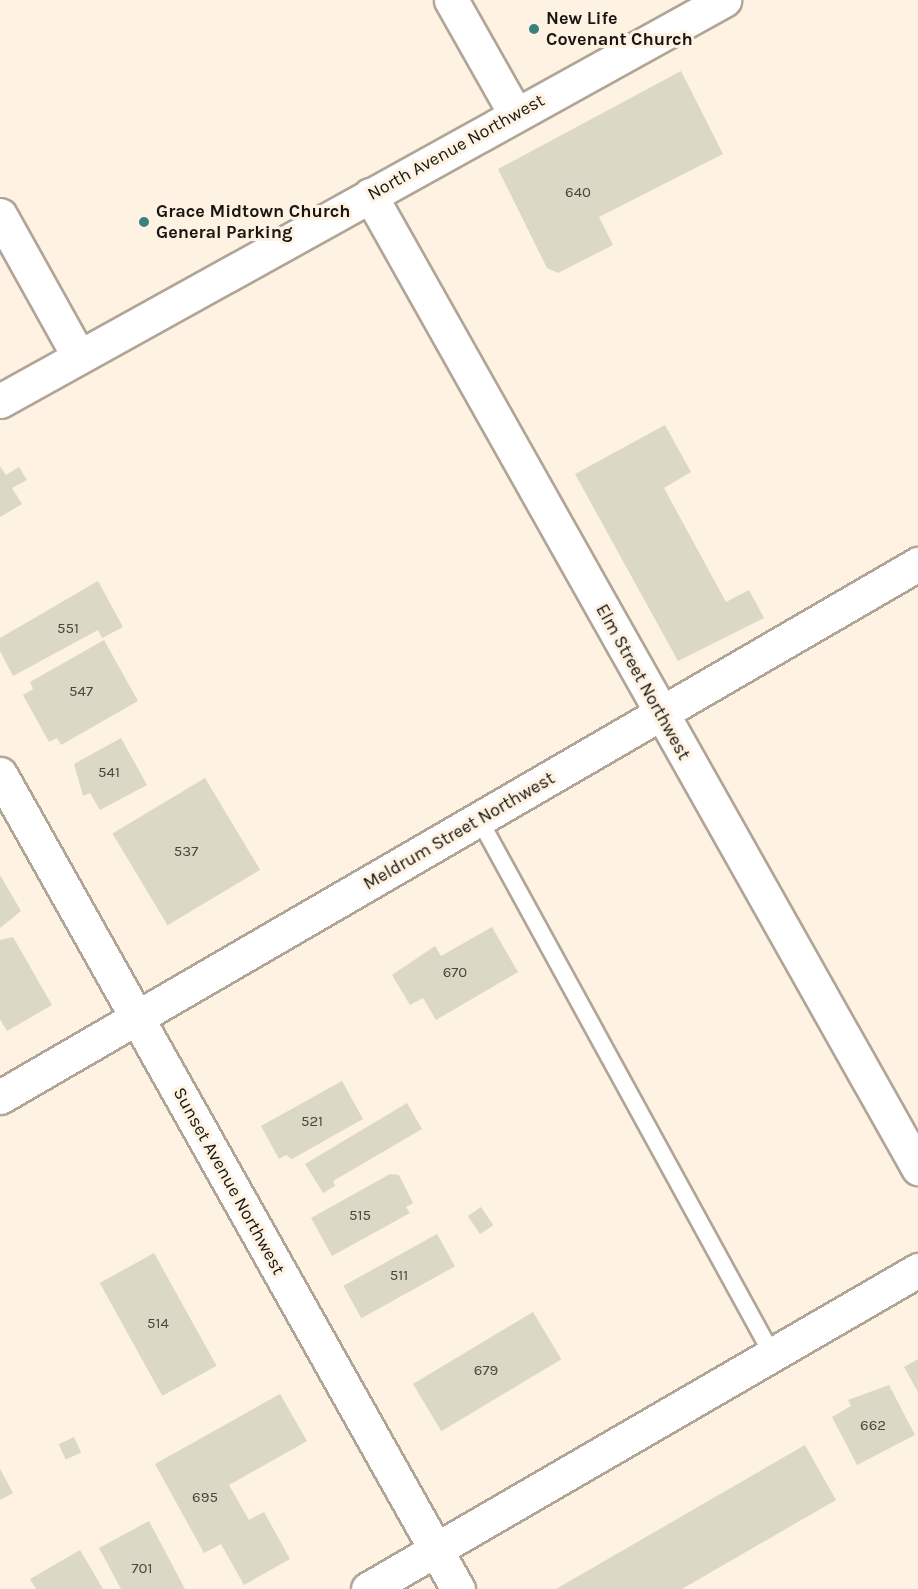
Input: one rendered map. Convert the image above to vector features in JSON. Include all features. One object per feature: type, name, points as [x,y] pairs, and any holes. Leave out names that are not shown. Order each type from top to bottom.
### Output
[{"type":"street","points":[[451,0],[515,113]]},
{"type":"street","name":"North Avenue Northwest","points":[[0,401],[78,355],[724,0]]},
{"type":"street","name":"Elm Street Northwest","points":[[370,195],[660,714],[918,1168]]},
{"type":"street","points":[[0,215],[78,355]]},
{"type":"street","name":"Meldrum Street Northwest","points":[[0,1097],[918,564]]},
{"type":"street","name":"Sunset Avenue Northwest","points":[[0,774],[458,1589]]},
{"type":"street","points":[[368,1589],[918,1270]]},
{"type":"lane","points":[[479,819],[772,1354]]},
{"type":"building","points":[[681,71],[723,154],[599,217],[613,245],[558,273],[547,268],[498,169]]},
{"type":"building","points":[[665,425],[691,472],[664,488],[726,602],[749,590],[764,618],[678,661],[575,474]]},
{"type":"building","points":[[0,466],[6,475],[19,467],[27,480],[12,488],[22,504],[0,517]]},
{"type":"building","points":[[98,581],[123,627],[102,638],[98,630],[13,676],[0,651],[0,638]]},
{"type":"building","points":[[104,640],[138,701],[61,745],[57,738],[49,742],[23,695],[33,689],[30,682]]},
{"type":"building","points":[[121,738],[147,785],[100,810],[90,793],[83,796],[74,764]]},
{"type":"building","points":[[205,778],[260,870],[168,925],[112,834]]},
{"type":"building","points":[[0,875],[21,911],[0,928]]},
{"type":"building","points":[[492,927],[518,972],[436,1020],[423,998],[410,1005],[392,975],[435,946],[441,956]]},
{"type":"building","points":[[13,937],[52,1005],[7,1031],[0,1019],[0,940]]},
{"type":"building","points":[[342,1081],[363,1119],[292,1159],[286,1155],[279,1159],[261,1126]]},
{"type":"building","points":[[407,1103],[422,1129],[333,1181],[335,1186],[323,1193],[305,1164]]},
{"type":"building","points":[[390,1174],[399,1175],[413,1203],[406,1207],[410,1213],[332,1256],[311,1218]]},
{"type":"building","points":[[481,1207],[493,1225],[480,1234],[468,1216]]},
{"type":"building","points":[[437,1234],[455,1266],[361,1318],[343,1286]]},
{"type":"building","points":[[154,1253],[217,1366],[162,1396],[100,1283]]},
{"type":"building","points":[[533,1312],[561,1359],[441,1431],[413,1384]]},
{"type":"building","points":[[918,1359],[918,1392],[904,1367]]},
{"type":"building","points":[[889,1385],[915,1435],[857,1465],[832,1417],[851,1406],[848,1400]]},
{"type":"building","points":[[280,1394],[307,1441],[229,1485],[249,1520],[264,1512],[290,1559],[244,1585],[221,1544],[204,1553],[155,1464]]},
{"type":"building","points":[[74,1437],[81,1452],[66,1460],[59,1444]]},
{"type":"building","points":[[805,1445],[836,1500],[682,1589],[556,1589]]},
{"type":"building","points":[[0,1469],[13,1493],[0,1500]]},
{"type":"building","points":[[149,1521],[185,1589],[121,1589],[99,1548]]},
{"type":"building","points":[[80,1550],[103,1589],[36,1589],[30,1579]]},
{"type":"place","name":"New Life Covenant Church","points":[[534,29]]},
{"type":"place","name":"Grace Midtown Church General Parking","points":[[144,222]]}]
